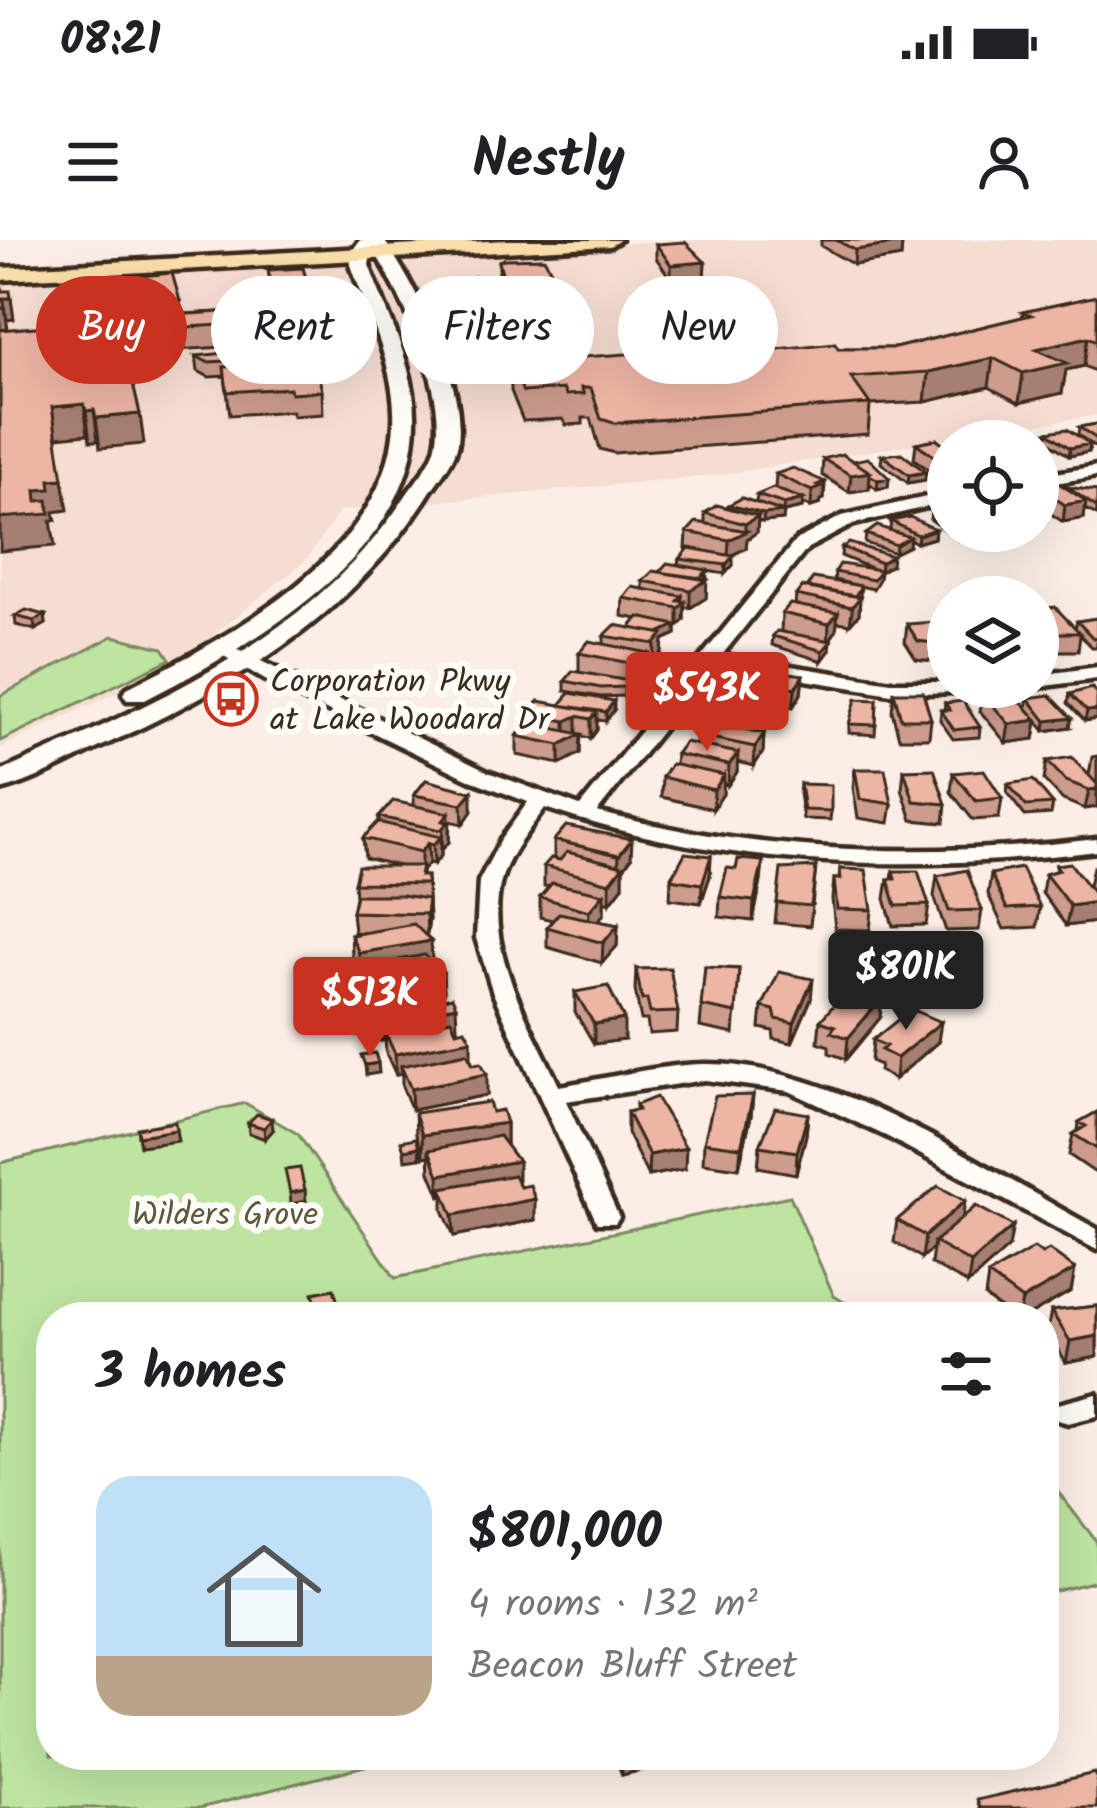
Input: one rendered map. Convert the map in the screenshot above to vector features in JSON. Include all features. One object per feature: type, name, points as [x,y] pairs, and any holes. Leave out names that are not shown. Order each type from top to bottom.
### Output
[{"type":"main road","points":[[0,255],[274,240]]},
{"type":"main road","points":[[0,274],[372,247],[610,240]]},
{"type":"main road","points":[[0,756],[140,692],[219,649],[287,604],[369,522],[404,448],[404,407],[372,247]]},
{"type":"main road","points":[[0,782],[141,717],[242,662],[316,612],[373,561],[411,512],[446,448],[443,394],[405,289],[372,247]]},
{"type":"street","points":[[1059,478],[1097,471]]},
{"type":"street","points":[[586,812],[775,575],[812,538],[866,514],[927,501]]},
{"type":"street","points":[[219,649],[540,800],[679,836],[832,856],[1006,854],[1097,845]]},
{"type":"street","points":[[711,659],[878,687],[927,687]]},
{"type":"street","points":[[1059,678],[1097,673]]},
{"type":"street","points":[[540,800],[498,860],[486,914],[493,962],[606,1217]]},
{"type":"street","points":[[553,1095],[704,1072],[794,1084],[897,1131],[1097,1241]]},
{"type":"shaded area","points":[[683,240],[1097,240],[1097,415],[1059,421],[927,420],[927,442],[717,475],[340,511],[306,560],[180,662],[0,748],[0,281],[36,279],[36,384],[187,384],[187,276],[83,276]]},
{"type":"green space","points":[[113,636],[163,648],[170,659],[0,741],[0,696]]},
{"type":"green space","name":"Wilders Grove","points":[[245,1103],[298,1134],[395,1278],[790,1196],[834,1296],[843,1302],[36,1302],[36,1770],[349,1770],[200,1808],[0,1808],[0,1163]]},
{"type":"green space","points":[[1059,1493],[1097,1542],[1097,1581],[1059,1590]]},
{"type":"building","points":[[836,240],[897,240],[902,243],[855,250]]},
{"type":"building","points":[[685,242],[705,262],[671,265],[656,244]]},
{"type":"building","points":[[544,258],[553,274],[503,276],[499,261]]},
{"type":"building","points":[[303,268],[305,276],[269,276],[268,270]]},
{"type":"building","points":[[0,282],[3,291],[10,291],[11,298],[3,298],[5,308],[0,308]]},
{"type":"building","points":[[1097,296],[1097,341],[1088,337],[1036,349],[1067,363],[1023,373],[993,358],[928,372],[851,377],[870,404],[614,423],[601,419],[591,388],[581,388],[584,394],[566,395],[563,389],[523,392],[520,384],[594,384],[594,356],[618,355],[618,384],[778,384],[778,349],[835,343],[838,348],[895,348],[1031,315],[1023,312]]},
{"type":"building","points":[[211,313],[211,326],[187,327],[187,314]]},
{"type":"building","points":[[36,327],[36,384],[133,384],[140,414],[96,418],[94,410],[86,411],[84,404],[52,407],[63,479],[50,480],[51,489],[36,490],[37,501],[48,500],[50,514],[0,518],[0,330]]},
{"type":"building","points":[[226,384],[320,384],[322,391],[291,393],[290,388],[227,392]]},
{"type":"building","points":[[1097,424],[1097,439],[1079,427]]},
{"type":"building","points":[[1067,429],[1090,444],[1070,448],[1059,440],[1059,430]]},
{"type":"building","points":[[901,453],[926,472],[909,475],[882,455]]},
{"type":"building","points":[[842,454],[870,472],[851,475],[823,459]]},
{"type":"building","points":[[868,458],[889,478],[878,480],[853,461]]},
{"type":"building","points":[[793,468],[825,482],[812,491],[776,474]]},
{"type":"building","points":[[1059,484],[1086,501],[1065,505],[1059,501]]},
{"type":"building","points":[[1067,487],[1097,491],[1097,507],[1096,507]]},
{"type":"building","points":[[773,488],[803,499],[784,504],[757,495]]},
{"type":"building","points":[[742,498],[784,512],[764,514],[729,505]]},
{"type":"building","points":[[717,505],[758,516],[745,524],[705,513]]},
{"type":"building","points":[[910,517],[927,525],[927,532],[918,535],[891,521]]},
{"type":"building","points":[[696,522],[747,531],[729,540],[687,532]]},
{"type":"building","points":[[877,526],[910,537],[896,545],[866,534]]},
{"type":"building","points":[[849,543],[892,556],[881,563],[842,547]]},
{"type":"building","points":[[689,548],[733,556],[726,565],[680,559]]},
{"type":"building","points":[[667,563],[707,570],[701,578],[659,572]]},
{"type":"building","points":[[840,564],[880,570],[873,580],[835,572]]},
{"type":"building","points":[[653,571],[707,580],[690,590],[643,581]]},
{"type":"building","points":[[813,578],[861,586],[855,596],[807,587]]},
{"type":"building","points":[[632,587],[682,596],[678,601],[685,602],[679,608],[623,598]]},
{"type":"building","points":[[802,587],[860,597],[852,607],[796,595]]},
{"type":"building","points":[[790,604],[838,613],[829,624],[782,613]]},
{"type":"building","points":[[26,610],[45,615],[34,621],[15,616]]},
{"type":"building","points":[[1059,611],[1080,633],[1059,633]]},
{"type":"building","points":[[639,617],[676,625],[659,633],[630,628]]},
{"type":"building","points":[[1097,618],[1097,637],[1093,638],[1077,621]]},
{"type":"building","points":[[927,623],[927,642],[918,641],[907,624]]},
{"type":"building","points":[[615,625],[663,634],[655,644],[604,636]]},
{"type":"building","points":[[777,631],[831,641],[823,651],[773,636]]},
{"type":"building","points":[[589,641],[648,653],[629,663],[579,653]]},
{"type":"building","points":[[755,667],[803,675],[795,688],[735,677],[740,670],[752,672]]},
{"type":"building","points":[[573,671],[629,681],[624,687],[601,688],[565,681]]},
{"type":"building","points":[[732,681],[783,691],[775,705],[725,693]]},
{"type":"building","points":[[1092,688],[1097,693],[1097,710],[1087,711],[1070,694]]},
{"type":"building","points":[[894,692],[923,692],[931,719],[901,719]]},
{"type":"building","points":[[570,693],[614,701],[606,712],[560,705]]},
{"type":"building","points":[[856,699],[877,700],[876,725],[849,724]]},
{"type":"building","points":[[539,701],[597,712],[591,719],[577,716],[566,721],[529,714]]},
{"type":"building","points":[[716,701],[767,709],[758,723],[710,711]]},
{"type":"building","points":[[1059,704],[1072,718],[1046,721],[1036,708]]},
{"type":"building","points":[[968,708],[980,727],[954,730],[941,710]]},
{"type":"building","points":[[995,708],[1026,708],[1037,720],[1009,724]]},
{"type":"building","points":[[703,721],[764,733],[755,747],[702,736],[706,730],[698,728]]},
{"type":"building","points":[[528,723],[581,734],[560,745],[517,736]]},
{"type":"building","points":[[685,742],[738,753],[729,765],[676,754]]},
{"type":"building","points":[[1072,757],[1097,789],[1066,781],[1047,761]]},
{"type":"building","points":[[671,764],[724,775],[714,790],[662,777]]},
{"type":"building","points":[[855,769],[885,769],[892,804],[860,799]]},
{"type":"building","points":[[934,769],[946,804],[914,801],[904,770]]},
{"type":"building","points":[[984,770],[1002,798],[976,801],[953,773]]},
{"type":"building","points":[[426,780],[472,792],[462,804],[414,795]]},
{"type":"building","points":[[1033,780],[1053,804],[1026,806],[1008,784]]},
{"type":"building","points":[[800,784],[831,785],[831,811],[804,810]]},
{"type":"building","points":[[393,801],[449,813],[443,821],[448,822],[441,830],[379,817]]},
{"type":"building","points":[[378,822],[441,837],[421,852],[363,838]]},
{"type":"building","points":[[566,826],[632,839],[619,855],[554,840]]},
{"type":"building","points":[[567,852],[623,866],[610,883],[544,866]]},
{"type":"building","points":[[685,853],[711,856],[702,884],[671,879]]},
{"type":"building","points":[[738,859],[763,861],[754,901],[720,897],[727,868],[736,869]]},
{"type":"building","points":[[1070,863],[1097,902],[1070,906],[1045,874],[1059,870],[1056,865]]},
{"type":"building","points":[[358,866],[422,866],[420,876],[427,876],[426,884],[354,883]]},
{"type":"building","points":[[816,867],[811,906],[777,903],[781,869]]},
{"type":"building","points":[[1021,868],[1040,907],[1007,909],[991,874]]},
{"type":"building","points":[[840,869],[866,870],[872,910],[837,909],[834,879],[841,879]]},
{"type":"building","points":[[967,870],[982,910],[949,911],[937,876]]},
{"type":"building","points":[[893,871],[918,871],[929,905],[896,906],[888,879],[895,879]]},
{"type":"building","points":[[552,883],[604,894],[589,911],[540,897]]},
{"type":"building","points":[[356,895],[428,899],[426,914],[352,912]]},
{"type":"building","points":[[559,913],[618,925],[603,943],[547,927]]},
{"type":"building","points":[[414,924],[431,941],[359,953],[351,935]]},
{"type":"building","points":[[425,955],[431,966],[439,964],[443,972],[370,985],[362,967]]},
{"type":"building","points":[[705,967],[739,969],[736,1013],[701,1006]]},
{"type":"building","points":[[670,968],[678,1012],[650,1013],[647,999],[642,1000],[636,969]]},
{"type":"building","points":[[779,972],[813,979],[794,1023],[776,1019],[774,1010],[762,1007]]},
{"type":"building","points":[[608,986],[624,1019],[594,1024],[575,992]]},
{"type":"building","points":[[849,987],[882,998],[848,1038],[831,1032],[835,1026],[820,1021]]},
{"type":"building","points":[[438,988],[443,999],[452,997],[456,1006],[380,1021],[371,1000]]},
{"type":"building","points":[[911,1009],[941,1022],[897,1058],[873,1040]]},
{"type":"building","points":[[451,1019],[456,1031],[465,1029],[471,1040],[395,1054],[385,1032]]},
{"type":"building","points":[[375,1053],[378,1063],[365,1065],[361,1055]]},
{"type":"building","points":[[467,1053],[487,1074],[411,1089],[401,1066]]},
{"type":"building","points":[[753,1095],[741,1147],[704,1142],[715,1096]]},
{"type":"building","points":[[656,1097],[686,1148],[649,1155],[627,1112]]},
{"type":"building","points":[[489,1102],[492,1112],[502,1110],[506,1123],[422,1135],[415,1113]]},
{"type":"building","points":[[775,1108],[808,1114],[797,1152],[760,1146]]},
{"type":"building","points":[[1097,1112],[1097,1149],[1073,1134],[1086,1126],[1079,1122]]},
{"type":"building","points":[[257,1114],[272,1119],[264,1128],[248,1123]]},
{"type":"building","points":[[175,1122],[176,1130],[138,1136],[137,1128]]},
{"type":"building","points":[[499,1136],[518,1161],[439,1175],[429,1150]]},
{"type":"building","points":[[416,1138],[419,1147],[404,1150],[401,1141]]},
{"type":"building","points":[[300,1168],[305,1190],[290,1193],[285,1170]]},
{"type":"building","points":[[514,1175],[520,1187],[530,1185],[535,1199],[453,1215],[442,1188]]},
{"type":"building","points":[[938,1186],[965,1201],[925,1236],[897,1220]]},
{"type":"building","points":[[976,1206],[1013,1226],[971,1263],[934,1242]]},
{"type":"building","points":[[1034,1248],[1042,1254],[1049,1250],[1075,1269],[1022,1300],[988,1275]]},
{"type":"building","points":[[334,1289],[338,1302],[316,1302],[313,1293]]},
{"type":"building","points":[[1097,1306],[1097,1336],[1070,1341],[1059,1324],[1059,1310]]},
{"type":"building","points":[[1095,1773],[1097,1808],[980,1808],[977,1800]]},
{"type":"place","name":"Corporation Pkwy at Lake Woodard Dr","points":[[231,699]]}]
